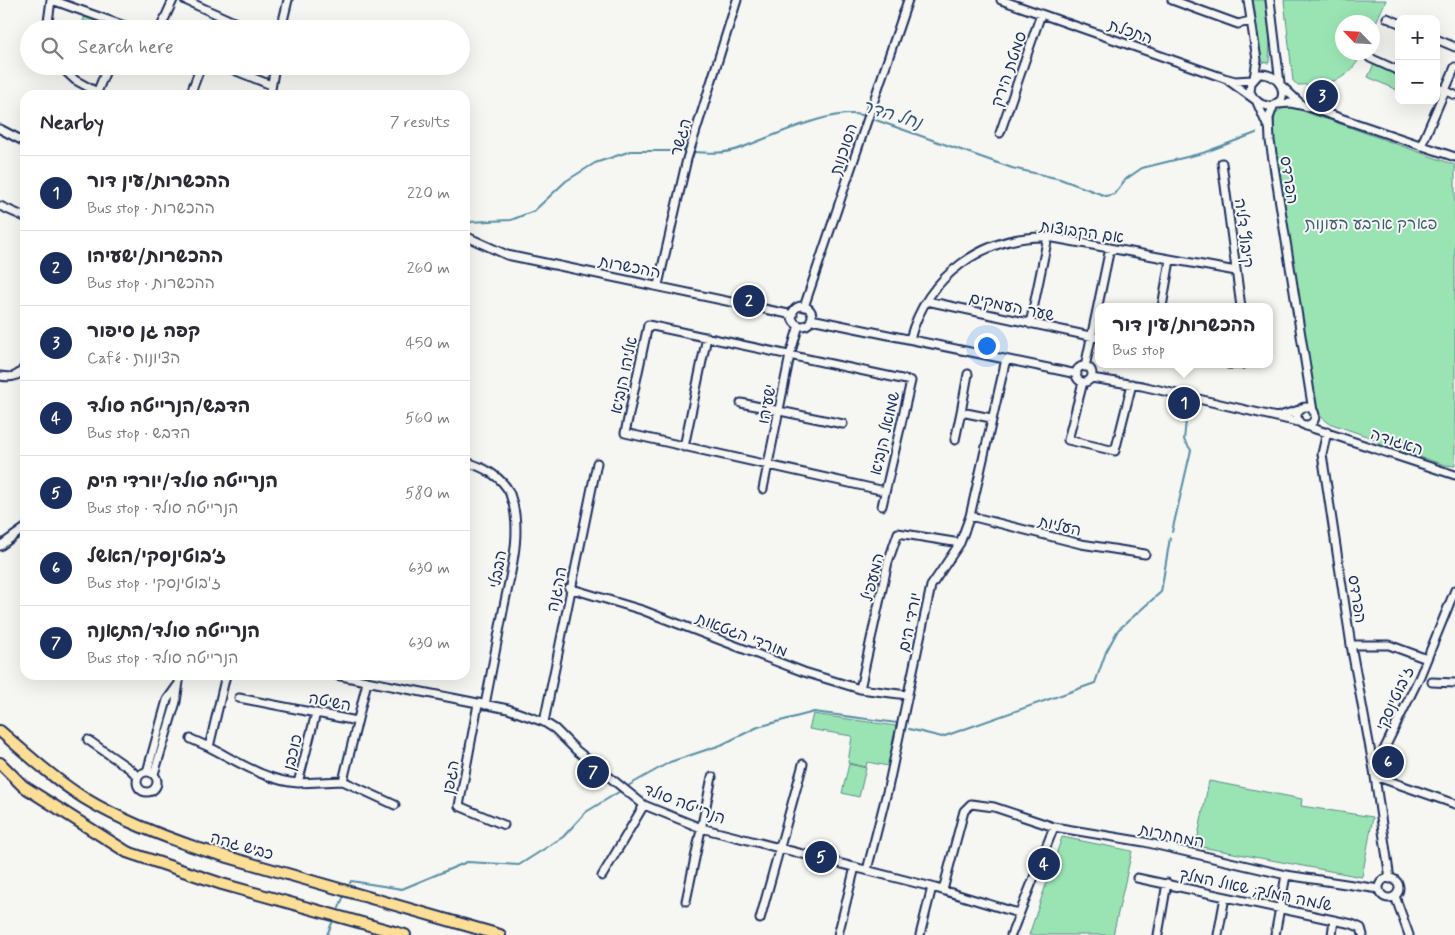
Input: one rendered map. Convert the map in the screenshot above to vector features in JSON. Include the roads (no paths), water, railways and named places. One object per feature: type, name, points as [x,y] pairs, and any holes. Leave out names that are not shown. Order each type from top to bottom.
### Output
[{"type":"highway","name":"כביש גהה","points":[[0,731],[55,778],[84,798],[116,816],[157,833],[200,849],[500,935]]},
{"type":"highway","points":[[0,763],[23,786],[127,852],[222,884],[405,935]]},
{"type":"street","points":[[48,20],[51,0],[105,20]]},
{"type":"street","points":[[164,20],[173,0]]},
{"type":"street","points":[[185,0],[229,20]]},
{"type":"street","points":[[283,20],[288,0]]},
{"type":"street","name":"הגשר","points":[[658,285],[687,159],[738,0]]},
{"type":"street","name":"הסוכנות","points":[[804,307],[908,0]]},
{"type":"street","name":"התכלת","points":[[1001,0],[1224,78],[1235,81],[1253,79]]},
{"type":"street","points":[[1172,0],[1238,24],[1250,21]]},
{"type":"street","points":[[1248,0],[1257,60],[1250,89],[1254,98],[1264,105],[1275,106],[1290,103],[1305,106],[1455,157]]},
{"type":"street","points":[[1270,0],[1283,95],[1275,106]]},
{"type":"street","name":"סמטת הירק","points":[[1000,133],[1041,14]]},
{"type":"street","points":[[1387,18],[1395,21]]},
{"type":"street","points":[[1440,41],[1455,47]]},
{"type":"street","points":[[1253,79],[1266,74],[1274,63],[1276,50]]},
{"type":"street","points":[[1257,60],[1266,74],[1305,106]]},
{"type":"street","points":[[1375,60],[1395,68]]},
{"type":"street","points":[[1422,146],[1455,67]]},
{"type":"street","points":[[70,75],[91,90]]},
{"type":"street","points":[[97,90],[104,75]]},
{"type":"street","points":[[192,90],[198,75]]},
{"type":"street","points":[[246,75],[271,85]]},
{"type":"street","points":[[270,90],[273,75]]},
{"type":"street","name":"התכלת","points":[[1224,78],[1254,98]]},
{"type":"street","points":[[1440,89],[1455,95]]},
{"type":"street","name":"הפרדס","points":[[1254,98],[1268,128],[1314,414]]},
{"type":"street","name":"הפרדס","points":[[1268,128],[1275,106]]},
{"type":"street","points":[[0,129],[20,139]]},
{"type":"street","name":"קיבוץ דליה","points":[[1222,163],[1240,303]]},
{"type":"street","points":[[0,206],[20,215]]},
{"type":"street","name":"אם הקבוצות","points":[[910,339],[913,326],[945,276],[974,254],[1004,242],[1033,236],[1048,237],[1236,271]]},
{"type":"street","points":[[1030,324],[1048,237]]},
{"type":"street","name":"ההכשרות","points":[[470,238],[507,255],[658,285],[792,315]]},
{"type":"street","points":[[1098,303],[1110,248]]},
{"type":"street","points":[[1163,303],[1170,260]]},
{"type":"street","name":"שער העמקים","points":[[927,302],[1095,338]]},
{"type":"street","points":[[798,307],[804,307],[810,310],[811,319],[805,326],[794,322],[792,315],[798,307]]},
{"type":"street","points":[[1085,367],[1095,318]]},
{"type":"street","points":[[811,319],[1077,374]]},
{"type":"street","name":"אליהו הנביא","points":[[885,491],[624,433],[648,325],[911,381]]},
{"type":"street","name":"ישעיהו","points":[[763,489],[790,355],[799,325]]},
{"type":"street","points":[[684,446],[707,337]]},
{"type":"street","name":"יורדי הים","points":[[866,870],[888,788],[931,586],[960,543],[970,516],[1006,359]]},
{"type":"street","points":[[1083,382],[1078,379],[1077,374],[1080,368],[1085,367],[1092,371],[1091,378]]},
{"type":"street","points":[[0,376],[20,374]]},
{"type":"street","points":[[955,440],[968,374]]},
{"type":"street","points":[[1132,384],[1115,451],[1068,440],[1083,382],[1091,378],[1132,384],[1276,417],[1298,422],[1306,426],[1312,423],[1314,414],[1308,407],[1276,417]]},
{"type":"street","name":"שמואל הנביא","points":[[882,506],[911,381]]},
{"type":"street","name":"הפרדס","points":[[1301,409],[1310,385]]},
{"type":"street","points":[[741,403],[843,424]]},
{"type":"street","points":[[1298,422],[1296,416],[1301,409]]},
{"type":"street","points":[[961,412],[991,418]]},
{"type":"street","name":"האגודה","points":[[1314,414],[1329,432]]},
{"type":"street","name":"האגודה","points":[[1306,426],[1455,475]]},
{"type":"street","name":"הפרדס","points":[[1329,432],[1322,454],[1351,645],[1374,773]]},
{"type":"street","name":"ההגנה","points":[[544,722],[569,588],[597,463]]},
{"type":"street","name":"הבבלי","points":[[470,464],[489,471],[499,480],[509,493],[516,518],[515,549],[481,704]]},
{"type":"street","name":"העליות","points":[[970,516],[1081,544],[1145,554]]},
{"type":"street","points":[[0,536],[2,545],[20,532]]},
{"type":"street","name":"המעפיל","points":[[860,689],[888,562],[898,533],[960,543]]},
{"type":"street","name":"מורדי הגטאות","points":[[569,588],[642,610],[760,656],[860,689],[907,695]]},
{"type":"street","name":"ז'בוטינסקי","points":[[1374,773],[1427,659],[1455,590]]},
{"type":"street","points":[[1351,645],[1389,645],[1427,659]]},
{"type":"street","points":[[88,740],[130,768],[138,777],[138,787],[144,791],[150,791],[157,784],[154,774],[176,702],[179,680]]},
{"type":"street","points":[[208,746],[225,680]]},
{"type":"street","name":"הנרייטה סולד","points":[[358,680],[508,709],[544,722],[555,729],[576,750],[644,805],[702,828],[932,887],[1018,912]]},
{"type":"street","points":[[343,781],[367,682]]},
{"type":"street","points":[[1432,682],[1455,683]]},
{"type":"street","points":[[138,777],[146,772],[167,700],[178,685]]},
{"type":"street","name":"השיטה","points":[[239,698],[357,721]]},
{"type":"street","name":"הגפן","points":[[481,704],[459,806],[504,825]]},
{"type":"street","name":"כוכבן","points":[[316,713],[298,783],[343,781],[396,805]]},
{"type":"street","points":[[191,739],[264,775],[298,783]]},
{"type":"street","points":[[760,919],[781,849],[802,764]]},
{"type":"street","points":[[146,772],[154,774]]},
{"type":"street","points":[[1390,879],[1384,880],[1379,889],[1386,898],[1395,896],[1398,891],[1398,885],[1390,879],[1374,773],[1455,804]]},
{"type":"street","points":[[686,901],[712,777]]},
{"type":"street","name":"המחתרות","points":[[943,890],[964,811],[970,804],[994,806],[1054,827],[1144,842],[1286,874],[1379,889]]},
{"type":"street","points":[[602,876],[644,805]]},
{"type":"street","points":[[1011,935],[1018,912],[1054,827]]},
{"type":"street","points":[[838,935],[855,867]]},
{"type":"street","points":[[1274,935],[1286,874]]},
{"type":"street","name":"שלמה המלך; שאול המלך","points":[[1137,878],[1358,925],[1363,935]]},
{"type":"street","points":[[1158,935],[1167,883]]},
{"type":"street","points":[[920,935],[932,887]]},
{"type":"street","points":[[1395,896],[1409,935]]},
{"type":"street","points":[[1218,935],[1226,897]]},
{"type":"street","points":[[1332,935],[1334,920]]},
{"type":"waterway","name":"נחל הדר","points":[[692,152],[715,153],[732,151],[819,119],[852,114],[866,116]]},
{"type":"waterway","name":"נחל הדר","points":[[870,118],[1012,168],[1060,179],[1106,196],[1114,194],[1126,179],[1142,168],[1203,153],[1256,133]]},
{"type":"waterway","name":"נחל הדר","points":[[470,222],[511,220],[534,211],[566,181],[595,163],[631,151],[688,151]]},
{"type":"waterway","points":[[1172,532],[1191,450],[1184,440],[1187,410]]},
{"type":"waterway","points":[[909,729],[942,737],[1095,683],[1106,652],[1118,630],[1161,592],[1170,538]]},
{"type":"waterway","points":[[626,787],[670,762],[721,745],[758,727],[814,712],[897,723]]},
{"type":"waterway","points":[[350,883],[351,881],[402,889],[467,862],[519,865],[563,837],[586,812],[622,790]]},
{"type":"waterway","points":[[339,908],[343,898]]},
{"type":"waterway","points":[[327,935],[332,923]]},
{"type":"place","name":"קפה גן סיפור","points":[[1322,96]]},
{"type":"place","name":"ההכשרות/ישעיהו","points":[[749,301]]},
{"type":"place","name":"ההכשרות/עין דור","points":[[1184,403]]},
{"type":"place","name":"ז׳בוטינסקי/האשל","points":[[1388,762]]},
{"type":"place","name":"הנרייטה סולד/התאנה","points":[[593,772]]},
{"type":"place","name":"הנרייטה סולד/יורדי הים","points":[[821,857]]},
{"type":"place","name":"הדבש/הנרייטה סולד","points":[[1044,864]]},
{"type":"park label","name":"פארק ארבע העונות","points":[[1371,223]]}]
